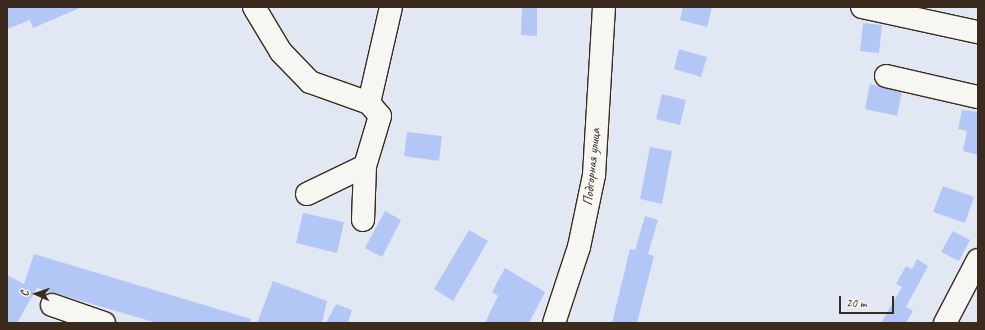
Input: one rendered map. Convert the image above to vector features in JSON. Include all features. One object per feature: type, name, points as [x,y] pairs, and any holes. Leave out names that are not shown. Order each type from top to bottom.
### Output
[{"type":"street","points":[[254,7],[281,52],[310,82],[369,103],[380,116],[365,166],[363,220]]},
{"type":"street","points":[[369,103],[391,7]]},
{"type":"street","name":"Подгорная улица","points":[[554,323],[579,247],[594,175],[604,7]]},
{"type":"street","points":[[862,7],[978,32]]},
{"type":"street","points":[[886,76],[978,97]]},
{"type":"street","points":[[307,194],[365,166]]},
{"type":"street","points":[[945,323],[978,260]]},
{"type":"street","points":[[52,305],[104,323]]},
{"type":"building","points":[[7,7],[82,7],[33,28],[30,20],[7,29]]},
{"type":"building","points":[[522,7],[537,7],[537,36],[521,35]]},
{"type":"building","points":[[683,7],[712,7],[707,27],[680,20]]},
{"type":"building","points":[[863,23],[882,25],[879,53],[860,51]]},
{"type":"building","points":[[679,49],[707,57],[701,77],[674,69]]},
{"type":"building","points":[[870,84],[902,92],[897,116],[865,109]]},
{"type":"building","points":[[662,94],[686,100],[680,125],[656,119]]},
{"type":"building","points":[[962,110],[978,112],[978,155],[963,151],[967,131],[958,129]]},
{"type":"building","points":[[407,132],[442,136],[439,161],[404,156]]},
{"type":"building","points":[[650,147],[672,151],[662,204],[640,199]]},
{"type":"building","points":[[943,186],[974,197],[965,223],[933,212]]},
{"type":"building","points":[[385,211],[401,220],[382,257],[365,248]]},
{"type":"building","points":[[303,213],[344,222],[337,253],[296,243]]},
{"type":"building","points":[[645,216],[658,220],[648,254],[654,256],[637,323],[612,323],[630,249],[635,250]]},
{"type":"building","points":[[469,230],[488,241],[453,301],[434,289]]},
{"type":"building","points":[[953,231],[970,240],[959,261],[941,252]]},
{"type":"building","points":[[34,254],[251,319],[250,323],[157,323],[37,288],[17,323],[7,323],[7,275],[24,284]]},
{"type":"building","points":[[917,259],[928,266],[906,307],[913,311],[906,323],[881,323],[902,287],[896,284],[906,266],[912,269]]},
{"type":"building","points":[[505,268],[545,292],[529,323],[485,323],[498,296],[492,292]]},
{"type":"building","points":[[273,281],[327,301],[322,323],[257,323]]},
{"type":"building","points":[[336,304],[352,310],[348,323],[326,323]]}]
